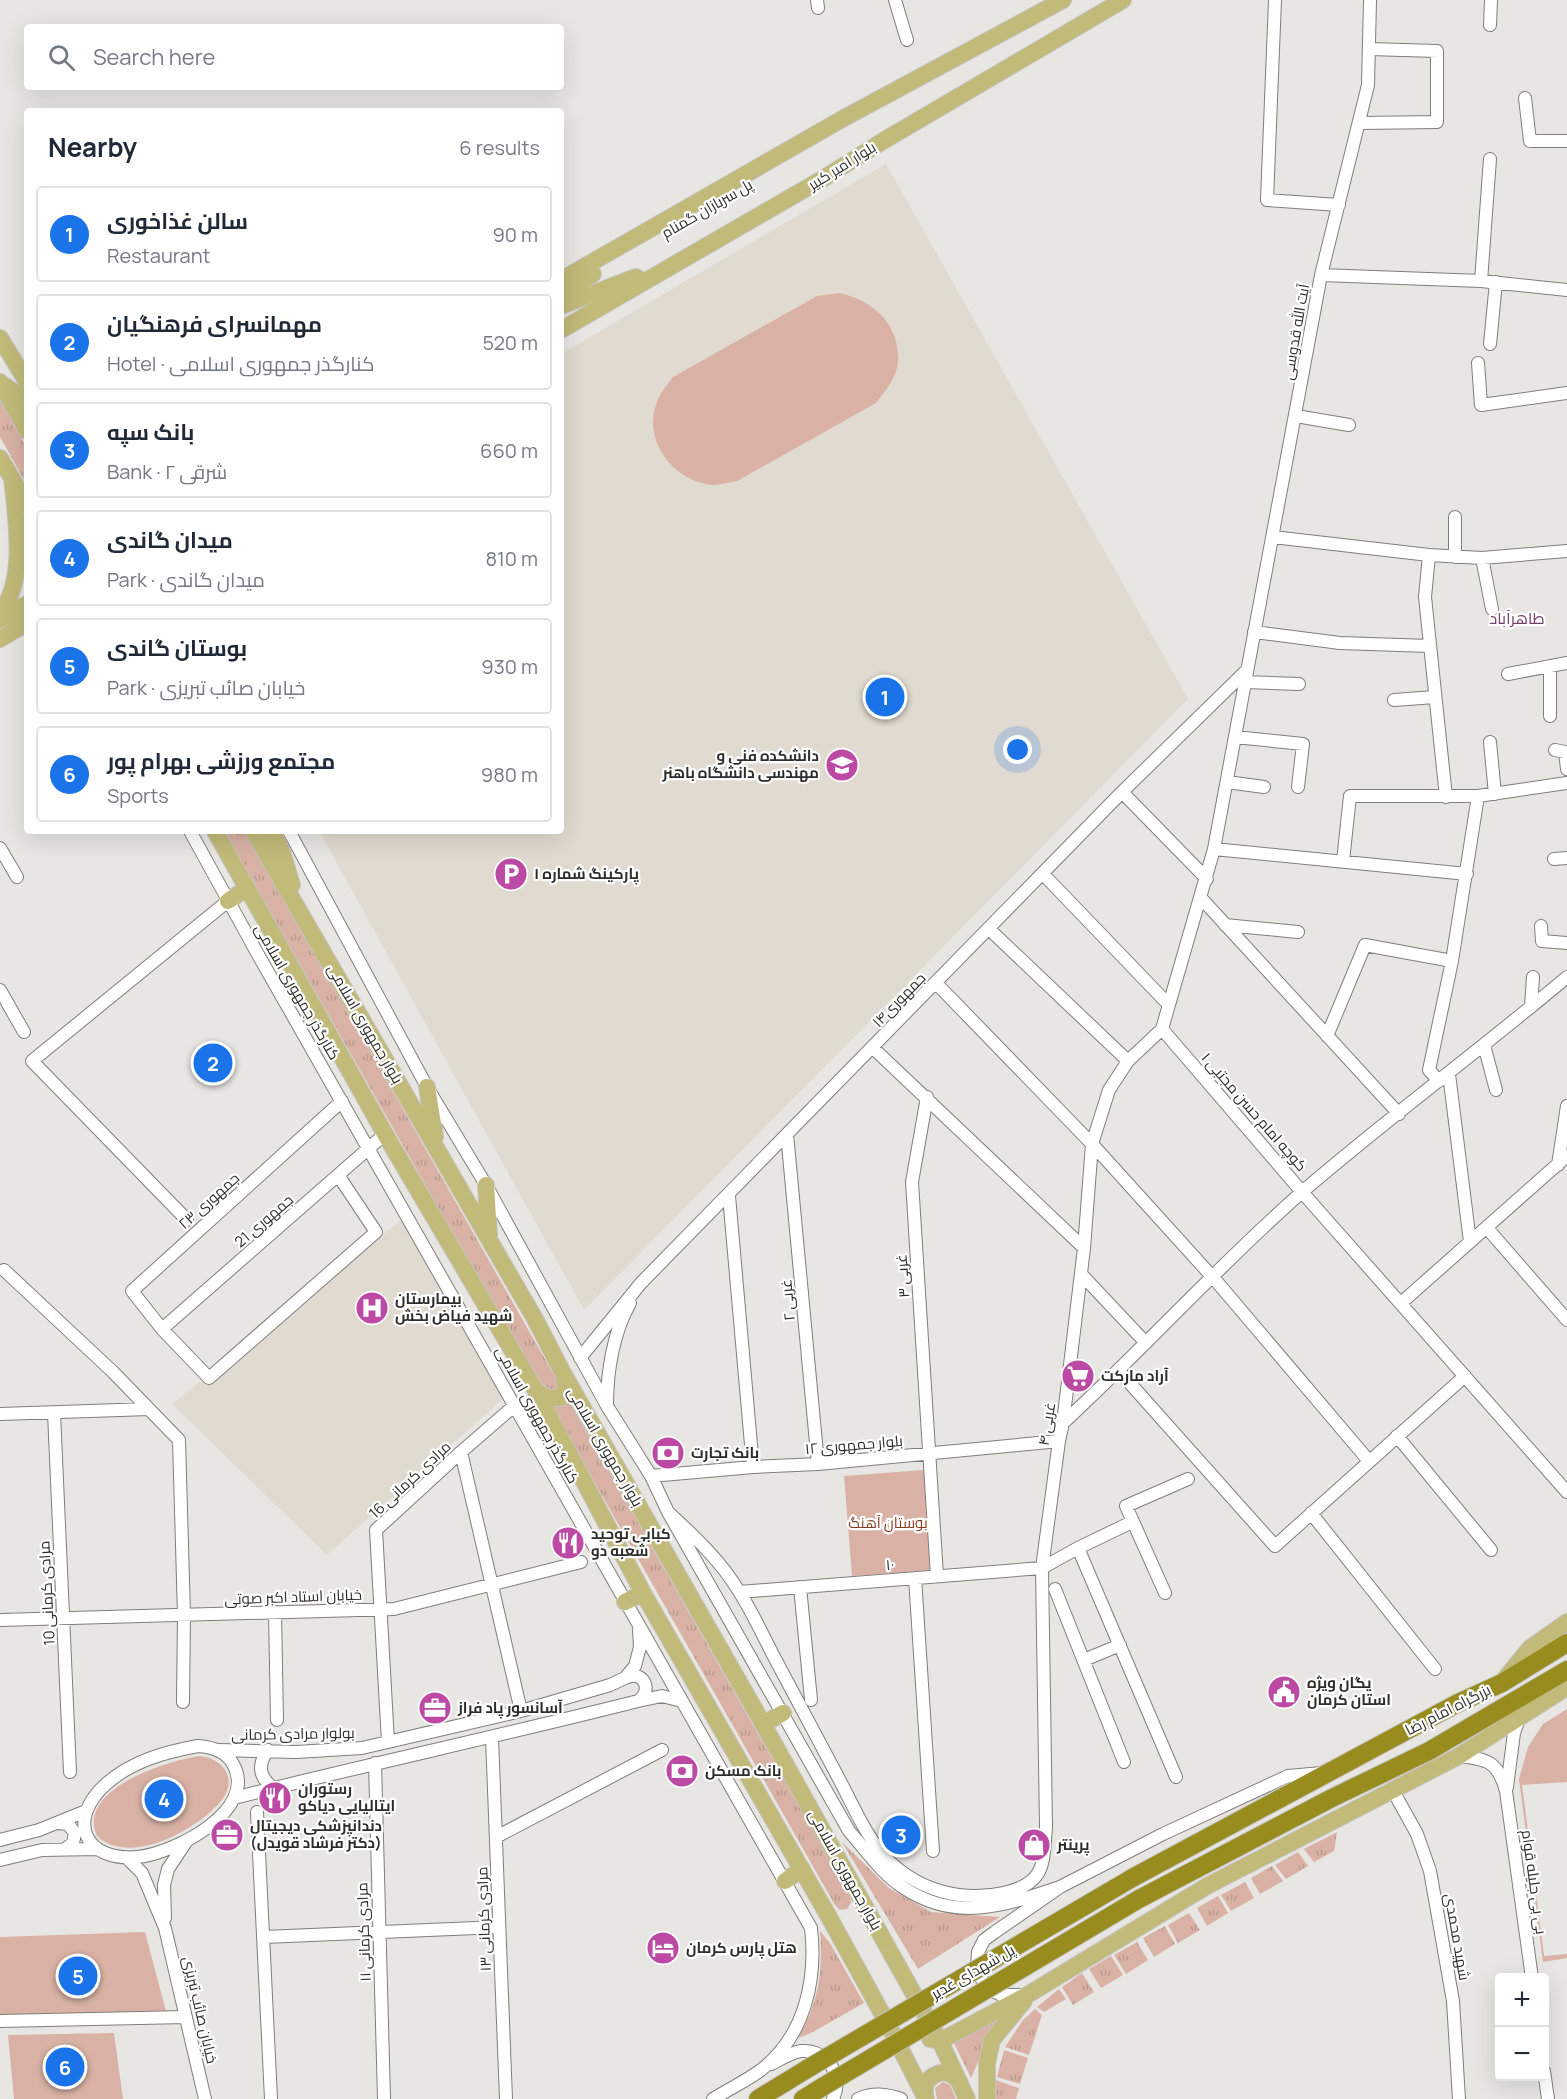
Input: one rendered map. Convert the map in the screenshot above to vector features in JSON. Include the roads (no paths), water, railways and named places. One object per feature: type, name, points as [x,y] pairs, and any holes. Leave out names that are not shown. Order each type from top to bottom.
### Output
[{"type":"highway","name":"بزرگراه امام رضا","points":[[1134,1877],[1458,1703],[1502,1683],[1567,1643]]},
{"type":"highway","name":"بزرگراه امام رضا","points":[[1139,1899],[1332,1798],[1429,1751],[1567,1670]]},
{"type":"highway","name":"پل شهدای غدیر","points":[[758,2099],[1134,1877]]},
{"type":"highway","name":"پل شهدای غدیر","points":[[803,2099],[829,2092],[1139,1899]]},
{"type":"main road","points":[[564,278],[844,118],[1063,0]]},
{"type":"main road","name":"بلوار امیر کبیر","points":[[564,328],[825,178],[882,141],[1123,0]]},
{"type":"main road","name":"پل سربازان گمنام","points":[[564,294],[585,279],[842,133],[844,118]]},
{"type":"main road","name":"پل سربازان گمنام","points":[[564,305],[684,259]]},
{"type":"main road","points":[[0,338],[24,377]]},
{"type":"main road","points":[[0,383],[24,398]]},
{"type":"main road","points":[[0,383],[24,426]]},
{"type":"main road","points":[[0,458],[24,499]]},
{"type":"main road","points":[[1,616],[14,579],[19,548],[12,478]]},
{"type":"main road","points":[[1,616],[24,604]]},
{"type":"main road","points":[[0,639],[24,631]]},
{"type":"main road","points":[[0,650],[24,632]]},
{"type":"main road","points":[[217,834],[385,1134],[536,1391],[643,1593],[802,1869],[890,2028],[926,2099]]},
{"type":"main road","name":"بلوار جمهوری اسلامی","points":[[255,834],[535,1319],[563,1373],[764,1724],[940,2041],[964,2091]]},
{"type":"main road","points":[[273,834],[282,852],[300,912]]},
{"type":"main road","points":[[228,901],[247,888]]},
{"type":"main road","points":[[427,1087],[436,1147]]},
{"type":"main road","points":[[486,1185],[489,1239]]},
{"type":"main road","points":[[536,1391],[549,1398],[561,1398],[566,1386],[563,1373]]},
{"type":"main road","points":[[626,1602],[643,1593]]},
{"type":"main road","points":[[1502,1683],[1530,1648],[1567,1622]]},
{"type":"main road","points":[[1520,1716],[1544,1685]]},
{"type":"main road","points":[[890,2028],[940,2041],[1029,1994],[1207,1886],[1459,1756],[1567,1687]]},
{"type":"main road","points":[[764,1724],[783,1713]]},
{"type":"main road","points":[[784,1881],[802,1869]]},
{"type":"main road","points":[[987,2099],[987,2063],[992,2040],[1029,1994]]},
{"type":"main road","points":[[926,2099],[925,2084],[936,2074],[943,2072],[950,2073],[964,2091]]},
{"type":"street","points":[[895,0],[907,40]]},
{"type":"street","points":[[1275,0],[1267,200],[1339,205]]},
{"type":"street","name":"آیت الله قدوسی","points":[[1246,676],[1321,275],[1368,85],[1370,0]]},
{"type":"street","points":[[1490,25],[1491,0]]},
{"type":"street","points":[[1359,123],[1437,122],[1437,51],[1369,49]]},
{"type":"street","points":[[1525,98],[1530,141],[1567,141]]},
{"type":"street","points":[[1481,281],[1490,159]]},
{"type":"street","points":[[1321,275],[1481,281],[1567,290]]},
{"type":"street","points":[[1490,344],[1496,282]]},
{"type":"street","points":[[1478,363],[1481,405],[1567,393]]},
{"type":"street","points":[[1296,416],[1348,425]]},
{"type":"street","points":[[1455,517],[1455,557]]},
{"type":"street","points":[[1273,537],[1455,557],[1482,558],[1567,551]]},
{"type":"street","points":[[1429,555],[1425,597],[1446,797]]},
{"type":"street","points":[[1482,558],[1492,609]]},
{"type":"street","points":[[1254,632],[1340,643],[1430,646]]},
{"type":"street","points":[[1508,674],[1567,663]]},
{"type":"street","points":[[1550,666],[1550,716]]},
{"type":"street","points":[[1162,1029],[1214,849],[1246,676],[1299,684]]},
{"type":"street","name":"جمهوری۱۴","points":[[580,1358],[641,1283],[729,1196],[1122,792],[1246,676]]},
{"type":"street","points":[[1394,700],[1435,697]]},
{"type":"street","points":[[1235,737],[1303,744],[1298,787]]},
{"type":"street","points":[[1490,742],[1496,794]]},
{"type":"street","points":[[1555,750],[1565,752],[1567,769]]},
{"type":"street","points":[[1227,782],[1264,787]]},
{"type":"street","points":[[1343,861],[1350,796],[1478,796],[1567,783]]},
{"type":"street","points":[[1122,792],[1206,879]]},
{"type":"street","points":[[1444,1078],[1429,1070],[1452,961],[1478,796]]},
{"type":"street","name":"کنارگذر جمهوری اسلامی","points":[[192,834],[811,1928],[813,1970],[805,2007],[787,2041],[761,2070]]},
{"type":"street","points":[[291,834],[427,1087],[486,1185],[580,1358],[651,1476],[668,1512],[849,1831],[883,1870],[903,1888],[956,1909],[982,1909],[1014,1903],[1060,1887]]},
{"type":"street","points":[[0,848],[16,877]]},
{"type":"street","points":[[1214,849],[1467,874]]},
{"type":"street","points":[[1554,859],[1567,858]]},
{"type":"street","points":[[1042,874],[1169,1005]]},
{"type":"street","points":[[1201,898],[1399,1114]]},
{"type":"street","points":[[187,1220],[33,1061],[228,901]]},
{"type":"street","points":[[1226,924],[1298,932]]},
{"type":"street","points":[[1541,926],[1542,940],[1567,943]]},
{"type":"street","points":[[989,929],[1128,1061]]},
{"type":"street","points":[[1328,1036],[1365,945],[1452,961]]},
{"type":"street","points":[[1531,1007],[1533,977]]},
{"type":"street","points":[[1063,1423],[1119,1371],[1212,1276],[1302,1192],[1567,977]]},
{"type":"street","points":[[936,983],[1092,1144],[1212,1276],[1369,1461]]},
{"type":"street","points":[[0,990],[24,1032]]},
{"type":"street","name":"۴ غربی","points":[[740,1592],[852,1804],[875,1844],[890,1862],[921,1884],[947,1893],[977,1898],[1005,1893],[1027,1885],[1038,1877],[1043,1864],[1046,1827],[1042,1569],[1063,1423],[1084,1248],[1092,1144],[1109,1090],[1128,1061],[1162,1029]]},
{"type":"street","name":"کوچه امام حسن مجتبی ۱","points":[[1162,1029],[1302,1192],[1567,1492]]},
{"type":"street","points":[[1484,1045],[1496,1090]]},
{"type":"street","points":[[873,1048],[1084,1248]]},
{"type":"street","points":[[1444,1078],[1470,1242]]},
{"type":"street","name":"۳ غربی","points":[[927,1097],[912,1182],[937,1576]]},
{"type":"street","name":"۲۳ جمهوری","points":[[162,1329],[132,1292],[342,1101]]},
{"type":"street","points":[[1401,1304],[1563,1161],[1567,1106]]},
{"type":"street","name":"جمهوری 21","points":[[162,1329],[385,1134]]},
{"type":"street","name":"۲ غربی","points":[[787,1134],[818,1464]]},
{"type":"street","points":[[162,1329],[209,1378],[368,1240],[376,1232],[338,1175]]},
{"type":"street","points":[[729,1196],[753,1467]]},
{"type":"street","points":[[1487,1228],[1567,1320]]},
{"type":"street","points":[[4,1270],[113,1372],[179,1440],[184,1615],[183,1702]]},
{"type":"street","points":[[1080,1274],[1146,1343]]},
{"type":"street","points":[[607,1406],[607,1381],[616,1342],[627,1308],[641,1283]]},
{"type":"street","points":[[1119,1371],[1275,1546],[1465,1376]]},
{"type":"street","name":"مرادی کرمانی 16","points":[[388,1742],[376,1530],[514,1406]]},
{"type":"street","points":[[0,1414],[149,1409]]},
{"type":"street","name":"مرادی کرمانی 10","points":[[54,1413],[70,1772]]},
{"type":"street","points":[[1396,1436],[1491,1550]]},
{"type":"street","name":"بلوار جمهوری ۱۲","points":[[651,1476],[818,1464],[1059,1441]]},
{"type":"street","points":[[461,1452],[521,1711]]},
{"type":"street","points":[[1165,1593],[1126,1506],[1188,1479]]},
{"type":"street","points":[[668,1512],[713,1555],[740,1592]]},
{"type":"street","points":[[1311,1513],[1435,1669]]},
{"type":"street","points":[[1042,1569],[1078,1548],[1132,1522]]},
{"type":"street","points":[[1078,1548],[1176,1777]]},
{"type":"street","name":"خیابان استاد اکبر صوتی","points":[[0,1620],[394,1609],[581,1562]]},
{"type":"street","name":"۱۰","points":[[740,1592],[1042,1569]]},
{"type":"street","points":[[915,1578],[933,1851]]},
{"type":"street","points":[[800,1587],[811,1700]]},
{"type":"street","points":[[1055,1589],[1124,1762]]},
{"type":"street","points":[[275,1612],[276,1720]]},
{"type":"street","points":[[625,1678],[635,1666],[640,1647],[639,1626]]},
{"type":"street","points":[[1084,1660],[1120,1645]]},
{"type":"street","points":[[625,1678],[638,1675],[643,1679],[647,1691],[638,1701]]},
{"type":"street","name":"بولوار مرادی کرمانی","points":[[219,1750],[296,1752],[362,1748],[521,1711],[610,1685],[625,1678]]},
{"type":"street","points":[[234,1798],[375,1763],[492,1738],[638,1701],[662,1696],[682,1701]]},
{"type":"street","points":[[1506,1791],[1514,1733],[1520,1716]]},
{"type":"street","name":"مرادی کرمانی ۱۳","points":[[492,1738],[506,2099]]},
{"type":"street","points":[[198,1746],[219,1750],[230,1758],[236,1769],[238,1790],[234,1798],[228,1808],[216,1819],[186,1841],[161,1852],[126,1857],[106,1854],[89,1842],[85,1832],[87,1811],[93,1798],[120,1773],[151,1758],[198,1746]]},
{"type":"street","points":[[268,1750],[260,1766],[262,1776],[274,1788]]},
{"type":"street","points":[[496,1837],[662,1750]]},
{"type":"street","points":[[1459,1756],[1484,1759],[1495,1766],[1506,1791]]},
{"type":"street","name":"مرادی کرمانی ۱۱","points":[[375,1763],[384,2099]]},
{"type":"street","points":[[1029,1994],[1001,1995],[989,1989],[981,1978],[977,1965],[978,1952],[984,1940],[1060,1887],[1163,1834],[1288,1776],[1326,1773]]},
{"type":"street","name":"شهید محمدی","points":[[1392,1789],[1417,1834],[1430,1871],[1453,2001],[1459,2099]]},
{"type":"street","name":"بی بی جلیله قوام","points":[[1506,1791],[1531,1973]]},
{"type":"street","points":[[0,1840],[58,1823],[87,1811]]},
{"type":"street","points":[[257,1812],[272,2099]]},
{"type":"street","points":[[58,1823],[68,1824],[75,1833],[73,1843],[65,1849]]},
{"type":"street","name":"خیابان صائب تبریزی","points":[[165,1928],[164,1885],[168,1869],[186,1841]]},
{"type":"street","points":[[0,1860],[42,1850],[97,1849]]},
{"type":"street","name":"خیابان صائب تبریزی","points":[[126,1857],[142,1873],[165,1928],[205,2099]]},
{"type":"street","points":[[264,1937],[379,1934],[500,1927]]},
{"type":"street","points":[[0,2021],[186,2017]]},
{"type":"street","points":[[713,2099],[761,2070],[800,2051],[813,2052],[824,2057],[833,2067],[837,2079],[837,2092],[829,2092]]},
{"type":"street","points":[[1546,2081],[1548,2099]]},
{"type":"street","points":[[858,2099],[885,2093],[901,2099]]},
{"type":"place","name":"سالن غذاخوری","points":[[885,697]]},
{"type":"place","name":"دانشکده فنی و مهندسی دانشگاه باهنر","points":[[842,765]]},
{"type":"place","name":"پارکینگ شماره ۱","points":[[511,874]]},
{"type":"place","name":"مهمانسرای فرهنگیان","points":[[213,1063]]},
{"type":"place","name":"بیمارستان شهید فیاض بخش","points":[[372,1308]]},
{"type":"place","name":"آراد مارکت","points":[[1078,1376]]},
{"type":"place","name":"بانک تجارت","points":[[668,1453]]},
{"type":"place","name":"کبابی توحید شعبه دو","points":[[568,1543]]},
{"type":"place","name":"یگان ویژه استان کرمان","points":[[1284,1692]]},
{"type":"place","name":"آسانسور پاد فراز","points":[[435,1708]]},
{"type":"place","name":"بانک مسکن","points":[[682,1771]]},
{"type":"place","name":"رستوران ایتالیایی دیاکو","points":[[275,1798]]},
{"type":"place","name":"میدان گاندی","points":[[164,1799]]},
{"type":"place","name":"دندانپزشکی دیجیتال (دکتر فرشاد قویدل)","points":[[227,1835]]},
{"type":"place","name":"بانک سپه","points":[[901,1835]]},
{"type":"place","name":"پرینتر","points":[[1034,1845]]},
{"type":"place","name":"هتل پارس کرمان","points":[[663,1948]]},
{"type":"place","name":"بوستان گاندی","points":[[78,1976]]},
{"type":"place","name":"مجتمع ورزشی بهرام پور","points":[[65,2067]]},
{"type":"district","name":"طاهرآباد","points":[[1517,618]]},
{"type":"park label","name":"بوستان آهنگ","points":[[888,1523]]}]
